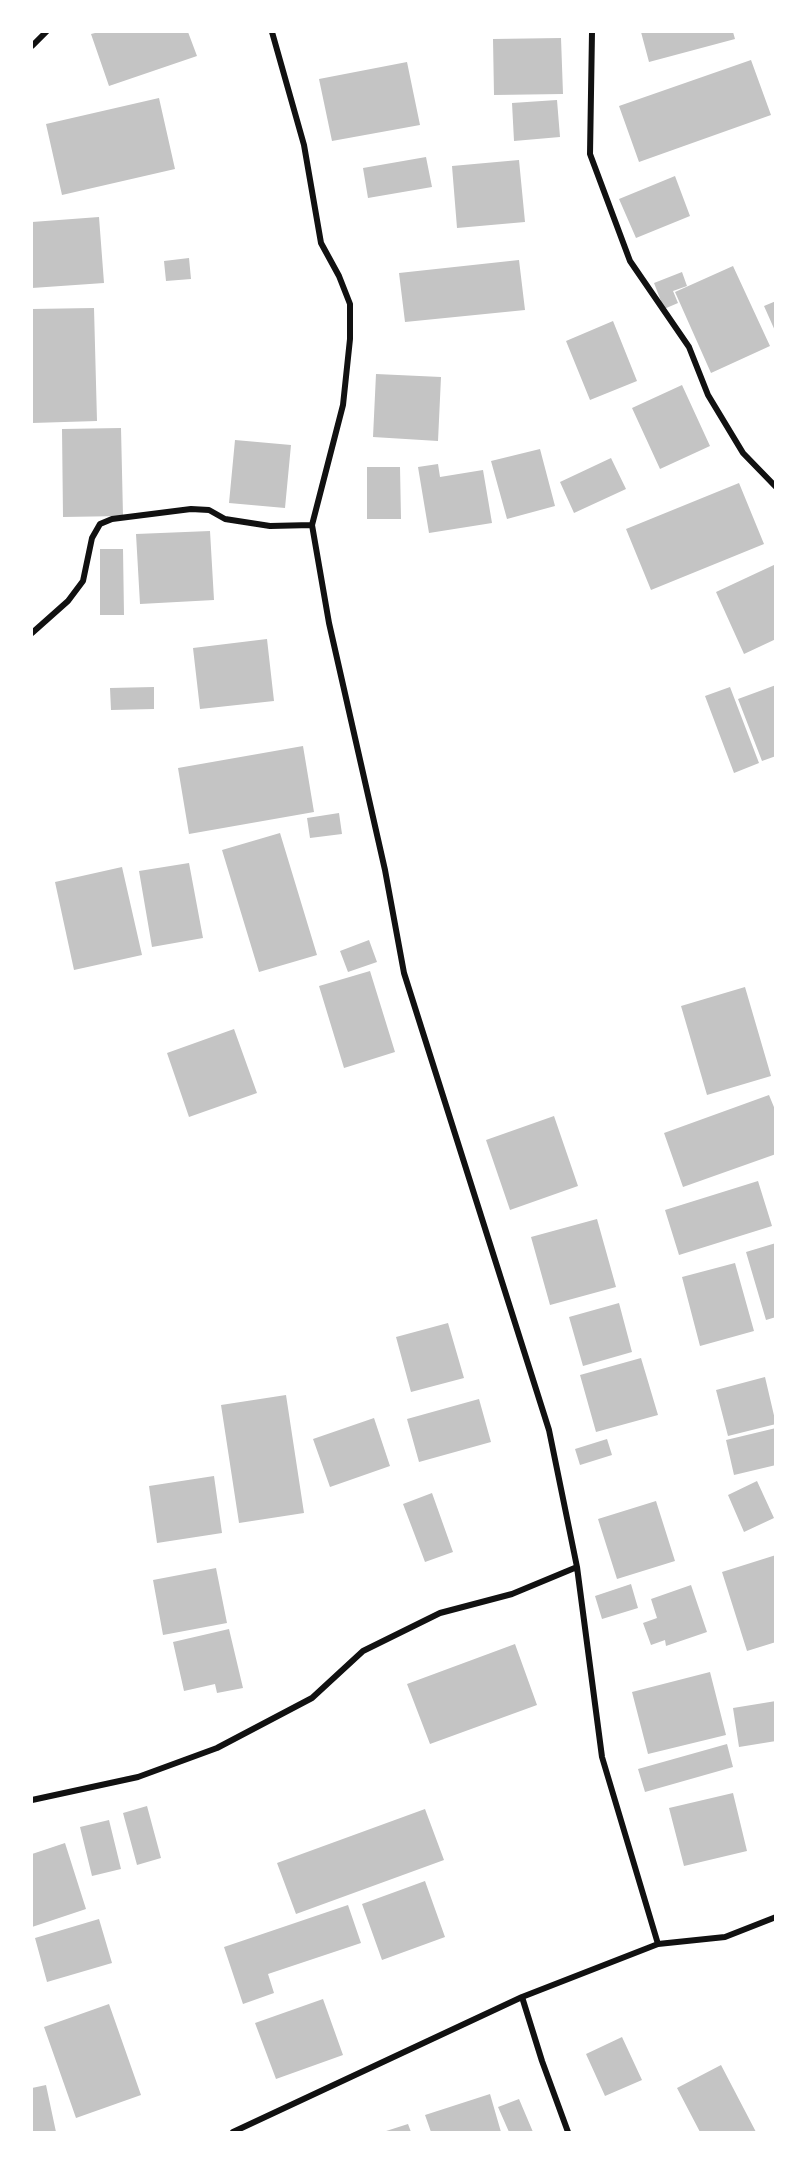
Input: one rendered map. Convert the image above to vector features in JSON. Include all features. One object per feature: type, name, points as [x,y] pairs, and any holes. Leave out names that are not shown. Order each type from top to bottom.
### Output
[{"type":"street","points":[[32,46],[46,32]]},
{"type":"street","points":[[272,32],[304,145],[321,243],[339,276],[350,304],[350,339],[343,405],[312,525],[329,623],[385,870],[404,973],[549,1430],[577,1567],[602,1757],[658,1944]]},
{"type":"street","points":[[592,32],[590,154],[630,261],[689,347],[708,395],[743,453],[776,487]]},
{"type":"street","points":[[32,633],[61,608],[83,580],[92,538],[100,524],[112,519],[191,509],[208,510],[225,519],[270,526],[312,525]]},
{"type":"street","points":[[32,1800],[138,1777],[217,1749],[312,1698],[363,1651],[440,1613],[512,1594],[577,1567]]},
{"type":"street","points":[[233,2133],[522,1997],[658,1944],[725,1937],[776,1917]]},
{"type":"street","points":[[522,1997],[568,2133]]},
{"type":"building","points":[[99,32],[188,32],[197,56],[109,86],[91,34]]},
{"type":"building","points":[[641,32],[733,32],[735,39],[649,62]]},
{"type":"building","points":[[561,38],[563,94],[494,95],[493,39]]},
{"type":"building","points":[[751,60],[771,115],[639,162],[619,106]]},
{"type":"building","points":[[407,62],[420,125],[332,141],[319,79]]},
{"type":"building","points":[[159,98],[175,169],[62,195],[46,124]]},
{"type":"building","points":[[557,100],[560,137],[514,141],[512,103]]},
{"type":"building","points":[[426,157],[432,187],[368,198],[363,168]]},
{"type":"building","points":[[519,160],[525,222],[457,228],[452,166]]},
{"type":"building","points":[[675,176],[690,216],[636,238],[619,199]]},
{"type":"building","points":[[99,217],[104,283],[32,288],[32,222]]},
{"type":"building","points":[[189,258],[191,279],[166,281],[164,261]]},
{"type":"building","points":[[519,260],[525,310],[405,322],[399,273]]},
{"type":"building","points":[[733,266],[770,346],[711,373],[675,292]]},
{"type":"building","points":[[682,272],[687,286],[673,291],[678,303],[664,309],[654,283]]},
{"type":"building","points":[[776,301],[776,333],[764,306]]},
{"type":"building","points":[[94,308],[97,421],[32,423],[32,309]]},
{"type":"building","points":[[613,321],[637,381],[590,400],[566,341]]},
{"type":"building","points":[[376,374],[441,377],[438,441],[373,437]]},
{"type":"building","points":[[682,385],[710,446],[660,469],[632,408]]},
{"type":"building","points":[[121,428],[123,516],[63,517],[62,429]]},
{"type":"building","points":[[235,440],[291,445],[285,508],[229,503]]},
{"type":"building","points":[[540,449],[555,506],[507,519],[491,461]]},
{"type":"building","points":[[611,458],[626,489],[574,513],[560,482]]},
{"type":"building","points":[[438,464],[440,477],[483,470],[492,523],[429,533],[418,467]]},
{"type":"building","points":[[367,467],[400,467],[401,519],[367,519]]},
{"type":"building","points":[[739,483],[764,544],[651,590],[626,529]]},
{"type":"building","points":[[210,531],[214,600],[140,604],[136,534]]},
{"type":"building","points":[[100,549],[123,549],[124,615],[100,615]]},
{"type":"building","points":[[776,564],[776,639],[744,654],[716,592]]},
{"type":"building","points":[[267,639],[274,701],[200,709],[193,648]]},
{"type":"building","points":[[776,685],[776,756],[762,761],[738,699]]},
{"type":"building","points":[[154,687],[154,709],[111,710],[110,688]]},
{"type":"building","points":[[730,687],[759,763],[734,773],[705,696]]},
{"type":"building","points":[[303,746],[314,812],[189,834],[178,768]]},
{"type":"building","points":[[339,813],[342,834],[310,838],[307,818]]},
{"type":"building","points":[[280,833],[317,955],[259,972],[222,850]]},
{"type":"building","points":[[189,863],[203,938],[152,947],[139,871]]},
{"type":"building","points":[[122,867],[142,955],[74,970],[55,882]]},
{"type":"building","points":[[369,940],[377,962],[348,972],[340,951]]},
{"type":"building","points":[[370,971],[395,1052],[344,1068],[319,986]]},
{"type":"building","points":[[745,987],[771,1076],[707,1095],[681,1006]]},
{"type":"building","points":[[234,1029],[257,1093],[189,1117],[167,1053]]},
{"type":"building","points":[[769,1095],[776,1112],[776,1154],[683,1187],[664,1133]]},
{"type":"building","points":[[554,1116],[578,1186],[510,1210],[486,1140]]},
{"type":"building","points":[[758,1181],[772,1226],[679,1255],[665,1210]]},
{"type":"building","points":[[597,1219],[616,1287],[550,1305],[531,1237]]},
{"type":"building","points":[[776,1243],[776,1317],[766,1320],[746,1252]]},
{"type":"building","points":[[735,1263],[754,1331],[700,1346],[682,1277]]},
{"type":"building","points":[[619,1303],[632,1352],[583,1366],[569,1317]]},
{"type":"building","points":[[448,1323],[464,1378],[411,1392],[396,1337]]},
{"type":"building","points":[[641,1358],[658,1415],[596,1432],[580,1375]]},
{"type":"building","points":[[765,1377],[776,1424],[728,1436],[716,1390]]},
{"type":"building","points":[[286,1395],[304,1513],[239,1523],[221,1405]]},
{"type":"building","points":[[479,1399],[491,1442],[419,1462],[407,1419]]},
{"type":"building","points":[[374,1418],[390,1466],[330,1487],[313,1439]]},
{"type":"building","points":[[776,1428],[776,1465],[734,1475],[726,1440]]},
{"type":"building","points":[[607,1439],[612,1455],[580,1465],[575,1449]]},
{"type":"building","points":[[214,1476],[222,1533],[157,1543],[149,1486]]},
{"type":"building","points":[[757,1481],[774,1518],[744,1532],[728,1495]]},
{"type":"building","points":[[432,1493],[453,1552],[425,1562],[403,1504]]},
{"type":"building","points":[[656,1501],[675,1561],[617,1579],[598,1519]]},
{"type":"building","points":[[776,1555],[776,1642],[747,1651],[722,1572]]},
{"type":"building","points":[[216,1568],[227,1623],[163,1635],[153,1580]]},
{"type":"building","points":[[631,1584],[638,1608],[602,1619],[595,1596]]},
{"type":"building","points":[[691,1585],[707,1632],[666,1646],[665,1640],[651,1645],[643,1623],[657,1618],[651,1599]]},
{"type":"building","points":[[229,1629],[243,1688],[217,1693],[215,1684],[184,1691],[173,1642]]},
{"type":"building","points":[[515,1644],[537,1705],[430,1744],[407,1684]]},
{"type":"building","points":[[710,1672],[726,1735],[648,1754],[632,1692]]},
{"type":"building","points":[[776,1701],[776,1741],[739,1747],[733,1708]]},
{"type":"building","points":[[727,1744],[733,1767],[645,1792],[638,1769]]},
{"type":"building","points":[[733,1793],[747,1851],[684,1866],[669,1808]]},
{"type":"building","points":[[147,1806],[161,1858],[137,1865],[123,1813]]},
{"type":"building","points":[[425,1809],[444,1860],[296,1914],[277,1863]]},
{"type":"building","points":[[109,1820],[121,1869],[92,1876],[80,1827]]},
{"type":"building","points":[[65,1843],[86,1909],[32,1927],[32,1854]]},
{"type":"building","points":[[425,1881],[445,1937],[382,1960],[362,1904]]},
{"type":"building","points":[[348,1905],[361,1943],[268,1974],[274,1993],[243,2004],[224,1947]]},
{"type":"building","points":[[99,1919],[112,1963],[47,1982],[35,1938]]},
{"type":"building","points":[[323,1999],[343,2055],[276,2079],[255,2023]]},
{"type":"building","points":[[109,2004],[141,2095],[76,2118],[44,2027]]},
{"type":"building","points":[[622,2037],[642,2080],[605,2096],[586,2054]]},
{"type":"building","points":[[721,2065],[756,2132],[700,2132],[677,2088]]},
{"type":"building","points":[[46,2085],[56,2132],[32,2132],[32,2088]]},
{"type":"building","points":[[490,2094],[501,2132],[431,2132],[425,2115]]},
{"type":"building","points":[[519,2099],[533,2132],[509,2132],[498,2107]]},
{"type":"building","points":[[408,2124],[411,2132],[383,2132]]}]
